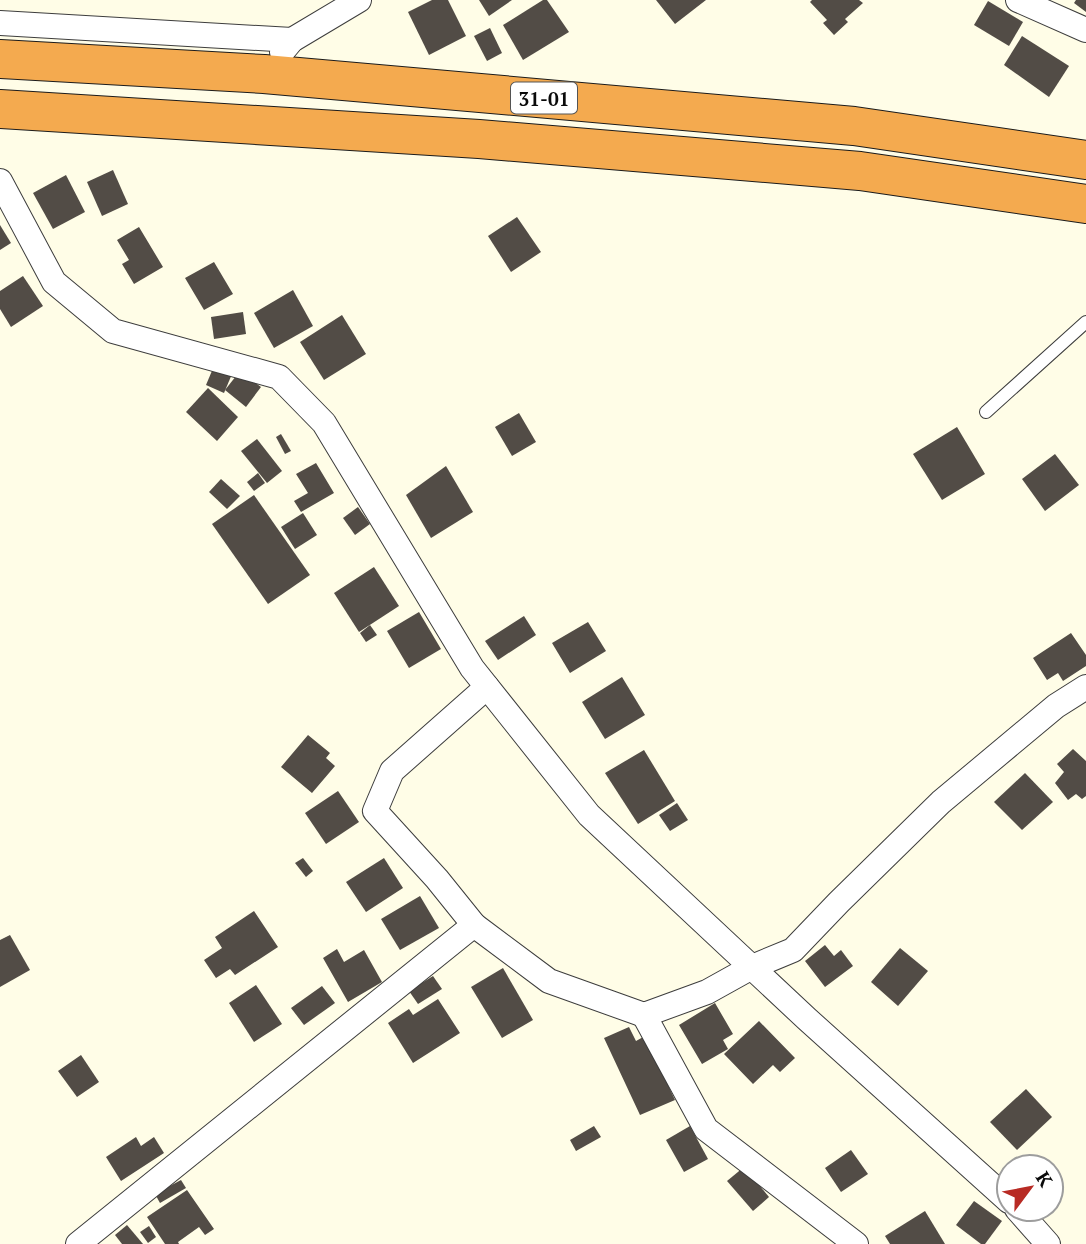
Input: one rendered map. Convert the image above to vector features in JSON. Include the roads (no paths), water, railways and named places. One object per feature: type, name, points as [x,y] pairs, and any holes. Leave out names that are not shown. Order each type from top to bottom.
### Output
[{"type":"highway","name":"31-01","points":[[0,59],[264,74],[854,125],[1086,160]]},
{"type":"highway","name":"31-01","points":[[0,109],[479,139],[860,171],[1086,204]]},
{"type":"street","points":[[264,74],[292,40],[359,0]]},
{"type":"street","points":[[1018,0],[1086,30]]},
{"type":"street","points":[[0,23],[292,40]]},
{"type":"street","points":[[0,181],[54,282],[113,331],[279,376],[324,423],[472,668],[589,815],[807,1019],[995,1187]]},
{"type":"street","points":[[487,687],[391,771],[375,811],[437,879],[474,925],[549,981],[645,1015],[707,992],[752,967],[793,950],[941,802],[1056,706],[1086,687]]},
{"type":"street","points":[[78,1244],[474,925]]},
{"type":"street","points":[[645,1015],[706,1129],[856,1244]]},
{"type":"street","points":[[1029,1223],[1048,1244]]},
{"type":"lane","points":[[986,412],[1086,322]]}]
